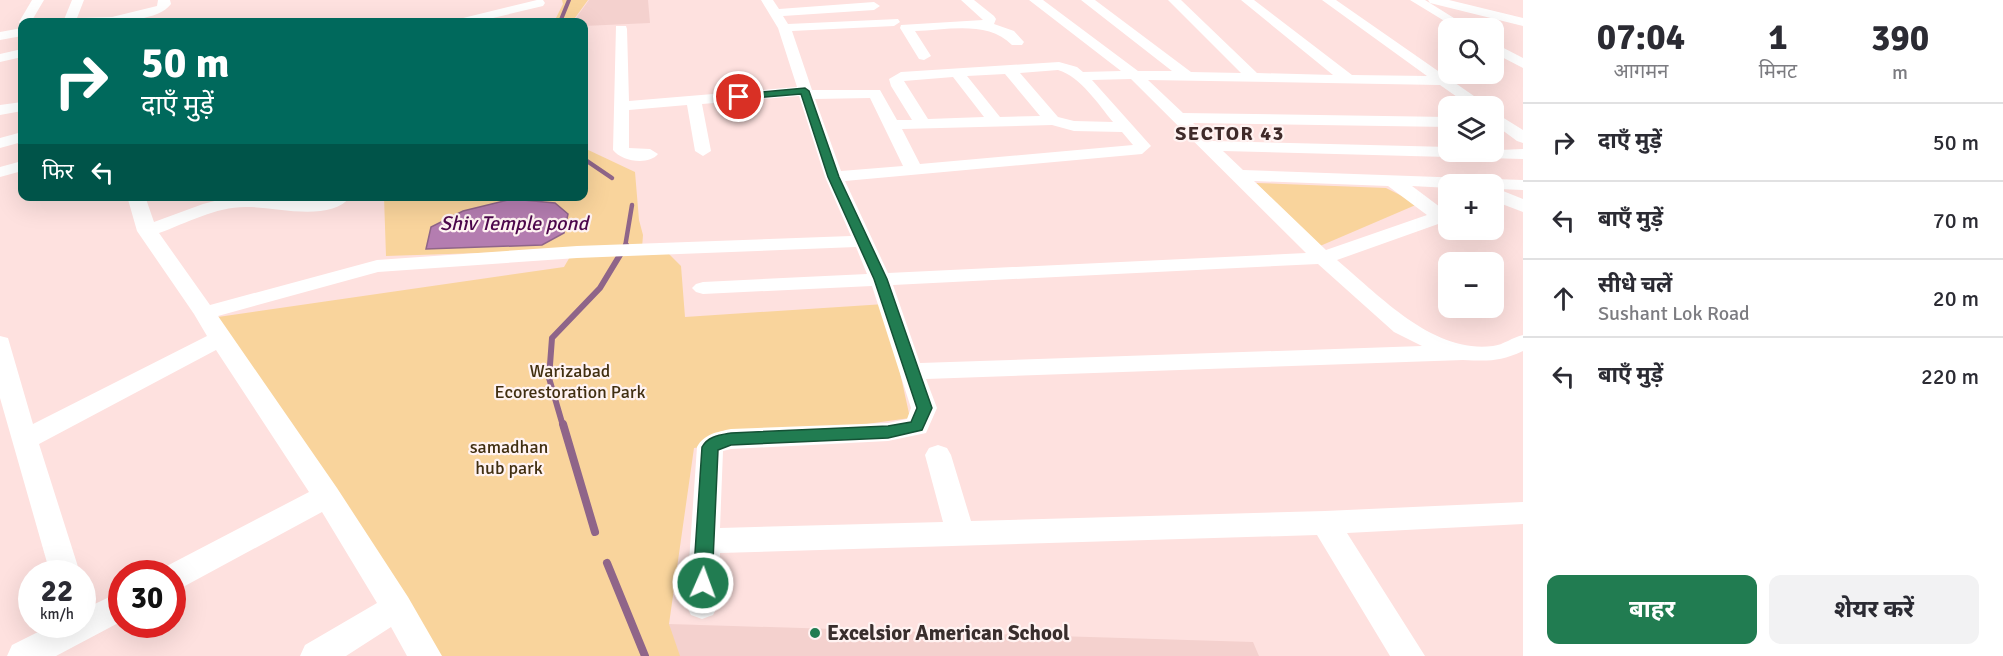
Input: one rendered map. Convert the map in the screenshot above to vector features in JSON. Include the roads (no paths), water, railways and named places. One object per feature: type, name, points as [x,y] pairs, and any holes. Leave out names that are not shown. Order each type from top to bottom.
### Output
[{"type":"street","points":[[28,18],[38,0]]},
{"type":"street","points":[[71,18],[78,0]]},
{"type":"street","points":[[124,18],[161,9],[165,4],[164,0]]},
{"type":"street","points":[[702,605],[710,447],[719,441],[731,439],[888,432],[917,426],[924,408],[880,279],[834,177],[784,28],[767,0]]},
{"type":"street","points":[[967,0],[990,19],[984,24]]},
{"type":"street","points":[[1035,0],[1135,75],[1323,258],[1402,327],[1421,337],[1463,352]]},
{"type":"street","points":[[1087,0],[1187,76]]},
{"type":"street","points":[[1174,0],[1253,77]]},
{"type":"street","points":[[1247,0],[1348,79]]},
{"type":"street","points":[[1328,0],[1438,79]]},
{"type":"street","points":[[1416,0],[1447,18]]},
{"type":"street","points":[[1434,0],[1523,22]]},
{"type":"street","points":[[1469,9],[1485,0]]},
{"type":"street","points":[[479,18],[539,3]]},
{"type":"street","points":[[775,14],[872,3],[900,25],[924,56]]},
{"type":"street","points":[[102,9],[102,18]]},
{"type":"street","points":[[784,28],[984,24],[1009,34],[1042,66]]},
{"type":"street","points":[[0,33],[18,28]]},
{"type":"street","points":[[621,29],[621,150],[628,155],[650,154]]},
{"type":"street","points":[[1504,53],[1523,64]]},
{"type":"street","points":[[0,58],[18,54]]},
{"type":"street","points":[[834,177],[1141,149],[1143,146],[1079,76],[1065,67],[1042,66],[911,74],[896,79],[898,86],[923,124]]},
{"type":"street","points":[[1008,68],[1052,120]]},
{"type":"street","points":[[956,71],[996,122]]},
{"type":"street","points":[[1079,76],[1438,81]]},
{"type":"street","points":[[1446,84],[1464,96]]},
{"type":"street","points":[[621,106],[806,93],[875,93],[915,170]]},
{"type":"street","points":[[694,100],[703,151]]},
{"type":"street","points":[[0,110],[18,107]]},
{"type":"street","points":[[1180,118],[1438,122]]},
{"type":"street","points":[[892,125],[1052,120],[1074,126],[1127,127]]},
{"type":"street","points":[[1504,126],[1523,138]]},
{"type":"street","points":[[0,143],[18,138]]},
{"type":"street","points":[[1210,146],[1523,154]]},
{"type":"street","points":[[0,172],[18,167]]},
{"type":"street","points":[[1236,175],[1438,183]]},
{"type":"street","points":[[703,288],[1323,258],[1434,219],[1437,214],[1430,207],[1393,181]]},
{"type":"street","points":[[1504,185],[1523,185]]},
{"type":"street","points":[[1504,198],[1523,206]]},
{"type":"street","points":[[138,201],[147,231],[206,313],[220,339],[327,496],[425,656]]},
{"type":"street","points":[[147,231],[219,206],[245,201],[314,206],[334,201]]},
{"type":"street","points":[[206,313],[377,266],[577,252],[863,241]]},
{"type":"street","points":[[25,440],[220,339]]},
{"type":"street","points":[[913,371],[1463,352],[1497,354],[1523,342]]},
{"type":"street","points":[[0,355],[60,560]]},
{"type":"street","points":[[938,455],[960,533]]},
{"type":"street","points":[[186,571],[327,496]]},
{"type":"street","points":[[704,541],[1325,523],[1523,513]]},
{"type":"street","points":[[1325,523],[1408,656]]},
{"type":"street","points":[[317,656],[397,607]]},
{"type":"street","points":[[24,656],[57,638]]},
{"type":"water","name":"Shiv Temple pond","points":[[504,201],[534,201],[555,203],[568,214],[564,233],[542,245],[426,249],[431,227],[463,211]]},
{"type":"waterway","points":[[562,18],[569,0]]},
{"type":"waterway","points":[[588,162],[612,178]]},
{"type":"waterway","points":[[625,247],[632,205]]},
{"type":"waterway","points":[[563,426],[549,378],[552,338],[600,288],[625,247]]},
{"type":"waterway","points":[[563,424],[595,532]]},
{"type":"waterway","points":[[607,563],[645,656]]},
{"type":"place","name":"Excelsior American School","points":[[815,633]]},
{"type":"district","name":"SECTOR 43","points":[[1230,133]]},
{"type":"park label","name":"Warizabad Ecorestoration Park","points":[[570,382]]},
{"type":"park label","name":"samadhan hub park","points":[[509,457]]}]
